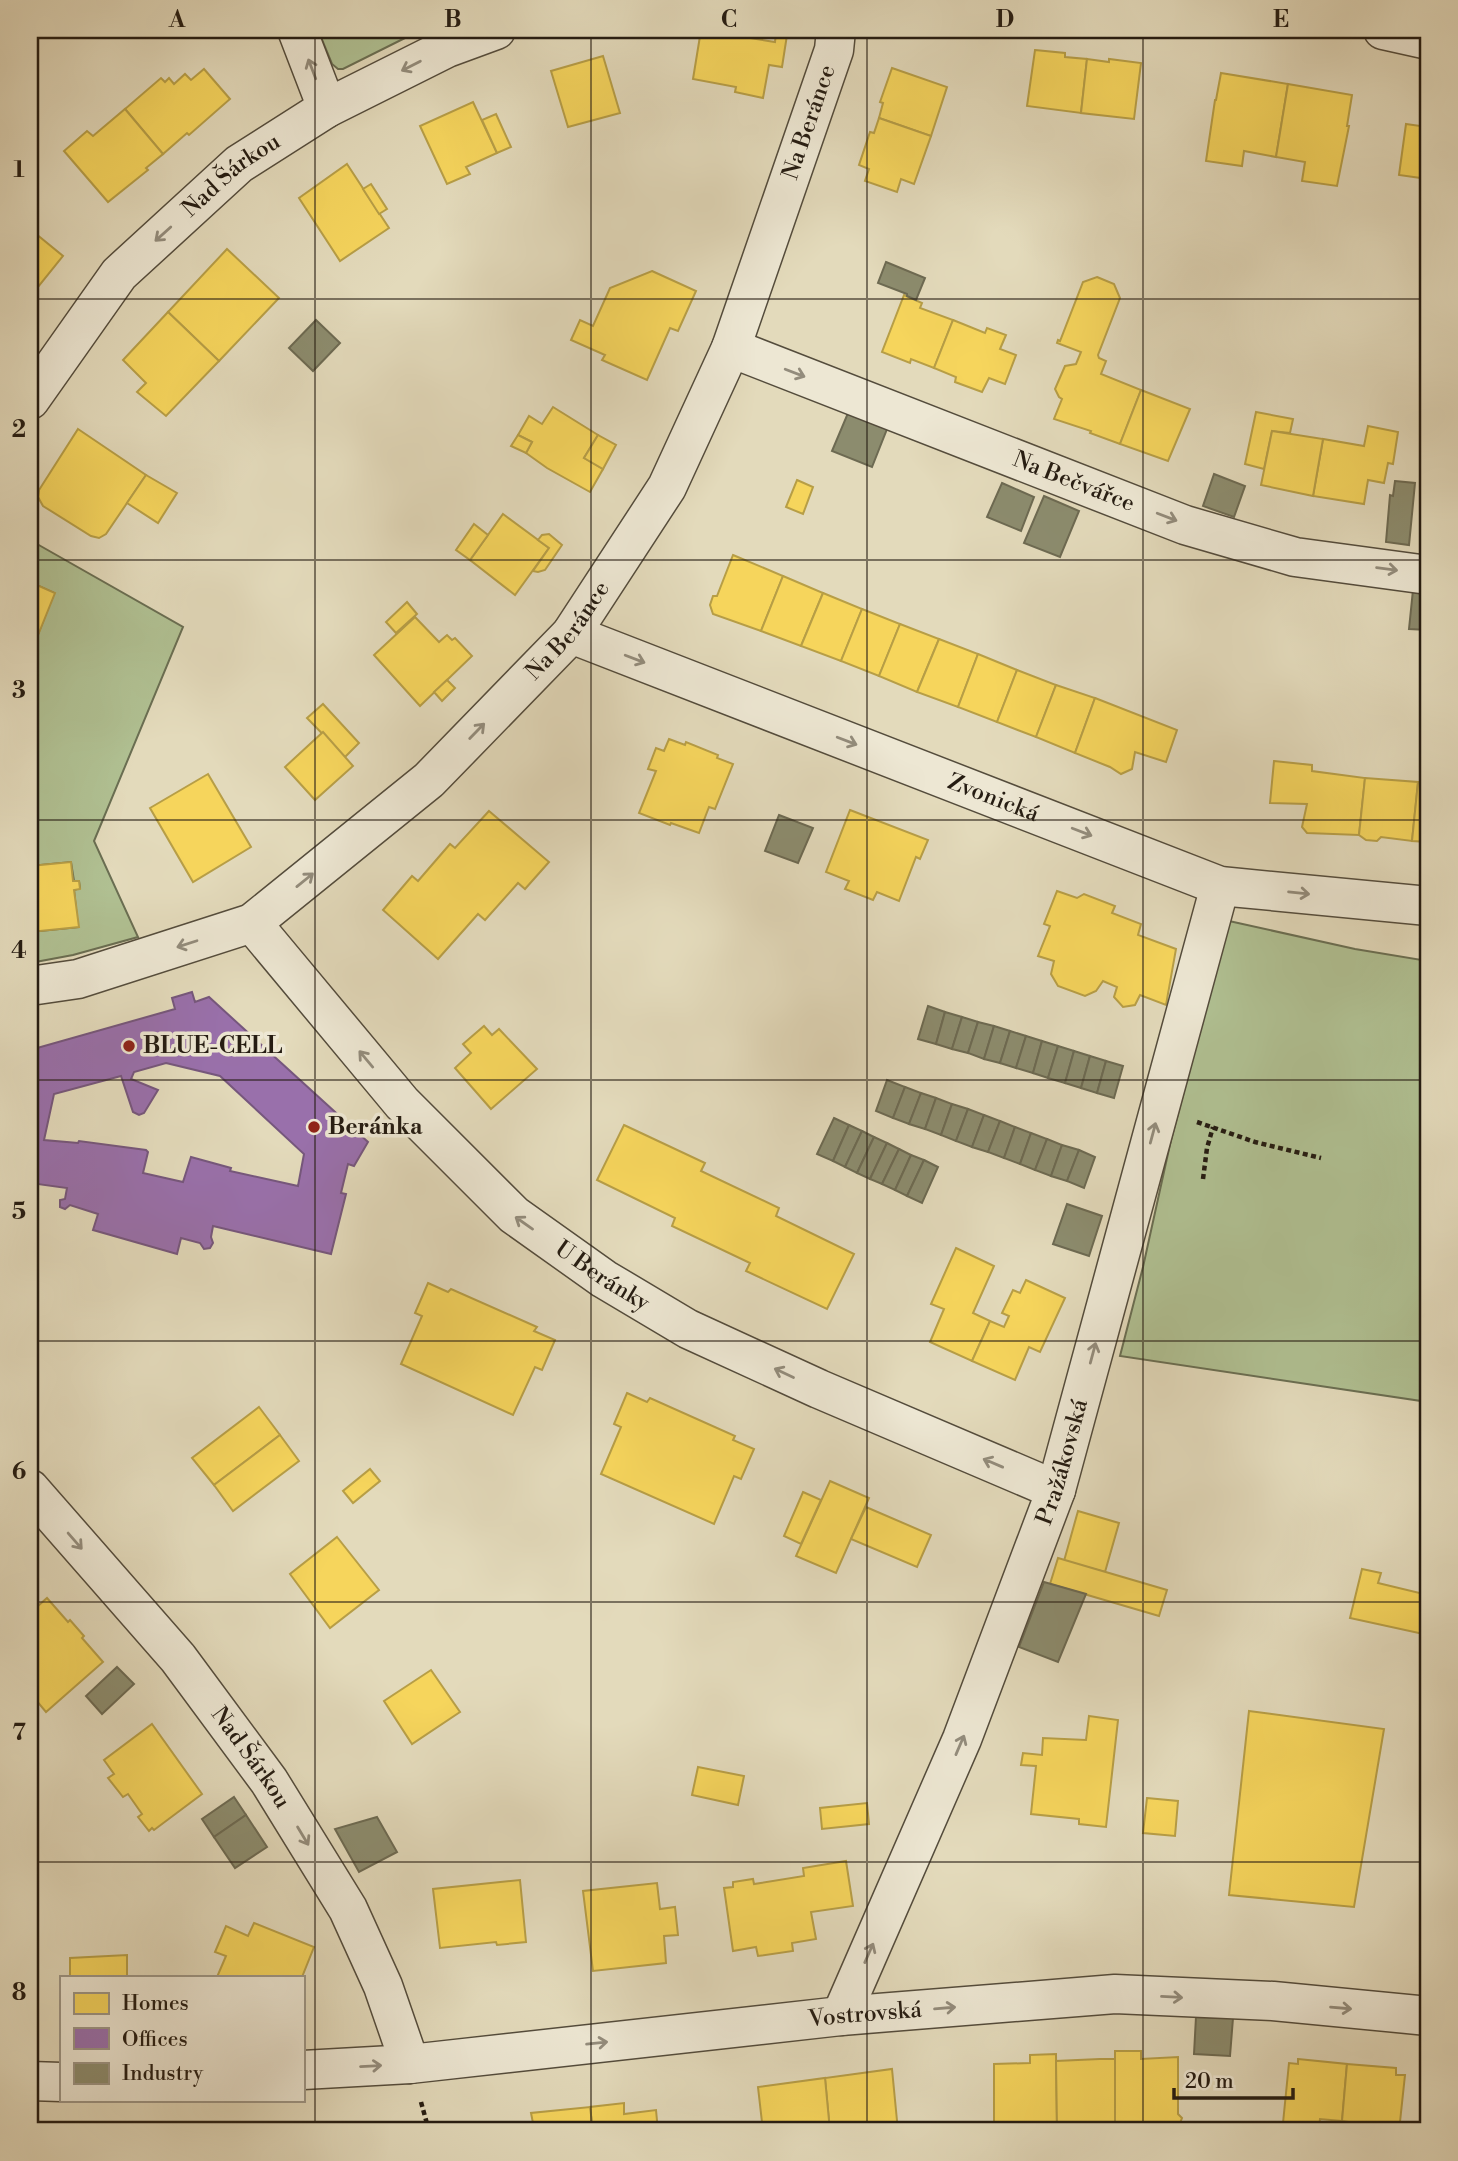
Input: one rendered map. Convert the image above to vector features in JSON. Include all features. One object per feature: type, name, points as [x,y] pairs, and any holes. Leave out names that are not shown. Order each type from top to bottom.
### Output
[{"type":"street","points":[[297,30],[327,108]]},
{"type":"street","name":"Nad Šárkou","points":[[30,400],[119,274],[239,164],[327,108],[447,48],[496,30]]},
{"type":"street","name":"Na Beránce","points":[[30,986],[78,979],[252,923],[429,780],[571,634],[667,488],[731,348],[834,50],[836,30]]},
{"type":"street","points":[[1383,30],[1428,40]]},
{"type":"street","name":"Na Bečvářce","points":[[731,348],[1185,524],[1295,557],[1428,575]]},
{"type":"street","name":"Zvonická","points":[[571,634],[1220,886],[1428,906]]},
{"type":"street","name":"Pražákovská","points":[[841,2016],[962,1739],[1055,1490],[1220,886]]},
{"type":"street","name":"U Beránky","points":[[252,923],[411,1112],[513,1215],[604,1279],[688,1329],[819,1389],[1055,1490]]},
{"type":"street","name":"Nad Šárkou","points":[[30,1489],[178,1658],[269,1781],[348,1909],[383,1986],[410,2064]]},
{"type":"street","name":"Vostrovská","points":[[304,2070],[410,2064],[841,2016],[1115,1994],[1273,2001],[1428,2016]]},
{"type":"street","points":[[30,2081],[60,2082]]},
{"type":"path","points":[[1160,1108],[1255,1142],[1321,1158]]},
{"type":"path","points":[[1203,1179],[1213,1127]]},
{"type":"green space","points":[[318,30],[421,30],[343,69],[338,69],[332,64]]},
{"type":"green space","points":[[30,540],[183,627],[94,841],[138,937],[73,955],[30,963],[30,932],[78,927],[74,890],[80,888],[79,881],[74,881],[71,862],[30,866],[30,655],[54,593],[30,582]]},
{"type":"green space","points":[[1229,921],[1355,949],[1428,961],[1428,1402],[1120,1356],[1171,1140]]},
{"type":"building: Homes","points":[[701,30],[775,42],[776,33],[787,35],[782,67],[769,65],[763,98],[735,92],[736,87],[693,79]]},
{"type":"building: Homes","points":[[1035,50],[1065,53],[1065,57],[1087,59],[1081,113],[1027,106]]},
{"type":"building: Homes","points":[[603,56],[620,113],[568,127],[551,71]]},
{"type":"building: Homes","points":[[1087,59],[1141,63],[1134,119],[1081,113]]},
{"type":"building: Homes","points":[[892,68],[947,87],[931,136],[879,118],[883,103],[880,102]]},
{"type":"building: Homes","points":[[204,69],[230,99],[163,154],[125,109],[161,78],[165,82],[169,78],[174,84],[185,74],[191,80]]},
{"type":"building: Homes","points":[[1221,73],[1288,84],[1276,157],[1244,151],[1242,166],[1206,161]]},
{"type":"building: Homes","points":[[1288,84],[1352,95],[1337,186],[1302,181],[1305,162],[1276,157]]},
{"type":"building: Homes","points":[[473,102],[497,153],[466,167],[470,174],[447,184],[420,126]]},
{"type":"building: Homes","points":[[125,109],[163,154],[146,168],[148,170],[108,202],[64,151],[87,131],[93,136]]},
{"type":"building: Homes","points":[[496,114],[511,147],[497,153],[482,120]]},
{"type":"building: Homes","points":[[879,118],[931,136],[914,184],[901,179],[897,192],[865,181],[869,169],[859,165],[870,132],[874,133]]},
{"type":"building: Homes","points":[[1406,124],[1428,127],[1428,179],[1399,175]]},
{"type":"building: Homes","points":[[347,164],[389,228],[340,261],[299,198]]},
{"type":"building: Homes","points":[[371,184],[387,209],[379,214],[363,189]]},
{"type":"building: Homes","points":[[30,229],[63,256],[30,297]]},
{"type":"building: Homes","points":[[227,249],[279,298],[219,361],[168,312]]},
{"type":"building: Homes","points":[[652,271],[696,291],[678,331],[670,328],[647,380],[602,360],[605,355],[571,340],[580,320],[593,326],[610,288]]},
{"type":"building: Homes","points":[[1097,277],[1114,284],[1120,298],[1098,355],[1106,361],[1101,374],[1141,390],[1120,444],[1054,419],[1062,399],[1055,389],[1065,366],[1076,364],[1081,352],[1057,343],[1083,282]]},
{"type":"building: Homes","points":[[904,295],[922,303],[920,308],[953,320],[934,368],[911,359],[910,363],[882,352]]},
{"type":"building: Homes","points":[[168,312],[219,361],[166,416],[137,392],[146,383],[123,360]]},
{"type":"building: Homes","points":[[953,320],[985,333],[987,328],[1006,335],[1000,349],[1016,355],[1005,384],[989,378],[982,392],[955,382],[956,377],[934,368]]},
{"type":"building: Homes","points":[[1141,390],[1190,409],[1168,461],[1120,444]]},
{"type":"building: Homes","points":[[553,407],[598,435],[584,458],[603,469],[590,492],[526,453],[532,442],[518,435],[529,416],[542,424]]},
{"type":"building: Homes","points":[[1256,412],[1293,419],[1290,433],[1272,431],[1264,469],[1245,464]]},
{"type":"building: Homes","points":[[1368,426],[1398,432],[1393,464],[1388,463],[1384,483],[1368,480],[1364,504],[1313,496],[1323,439],[1364,446]]},
{"type":"building: Homes","points":[[78,429],[146,475],[106,534],[99,538],[91,536],[43,506],[38,497],[39,490]]},
{"type":"building: Homes","points":[[1272,431],[1323,439],[1313,496],[1261,485]]},
{"type":"building: Homes","points":[[518,435],[532,442],[526,453],[511,446]]},
{"type":"building: Homes","points":[[598,435],[616,445],[603,469],[584,458]]},
{"type":"building: Homes","points":[[146,475],[177,493],[158,523],[127,503]]},
{"type":"building: Homes","points":[[797,480],[813,487],[803,514],[786,507]]},
{"type":"building: Homes","points":[[503,514],[549,548],[515,595],[470,560]]},
{"type":"building: Homes","points":[[474,524],[488,535],[470,560],[456,550]]},
{"type":"building: Homes","points":[[549,534],[562,545],[545,570],[533,571],[549,548],[538,540],[542,535]]},
{"type":"building: Homes","points":[[733,555],[783,576],[761,631],[713,614],[710,605],[713,596],[717,596]]},
{"type":"building: Homes","points":[[783,576],[823,593],[801,646],[761,631]]},
{"type":"building: Homes","points":[[30,582],[55,593],[30,655]]},
{"type":"building: Homes","points":[[823,593],[862,609],[841,661],[801,646]]},
{"type":"building: Homes","points":[[407,602],[417,614],[396,633],[386,622]]},
{"type":"building: Homes","points":[[862,609],[900,624],[879,676],[841,661]]},
{"type":"building: Homes","points":[[415,617],[439,642],[447,635],[452,640],[455,638],[472,656],[420,706],[374,655]]},
{"type":"building: Homes","points":[[900,624],[939,639],[917,692],[879,676]]},
{"type":"building: Homes","points":[[939,639],[978,654],[958,707],[917,692]]},
{"type":"building: Homes","points":[[978,654],[1017,670],[997,722],[958,707]]},
{"type":"building: Homes","points":[[1017,670],[1056,685],[1036,737],[997,722]]},
{"type":"building: Homes","points":[[447,680],[455,688],[442,701],[434,692]]},
{"type":"building: Homes","points":[[1056,685],[1095,698],[1075,753],[1036,737]]},
{"type":"building: Homes","points":[[1095,698],[1177,730],[1166,762],[1135,752],[1132,769],[1121,774],[1075,753]]},
{"type":"building: Homes","points":[[323,704],[359,743],[345,757],[307,718]]},
{"type":"building: Homes","points":[[323,732],[353,766],[315,800],[285,767]]},
{"type":"building: Homes","points":[[669,739],[685,745],[686,742],[733,764],[715,809],[709,807],[699,833],[639,813],[656,771],[648,769],[656,748],[664,751]]},
{"type":"building: Homes","points":[[1274,761],[1312,765],[1312,771],[1365,778],[1359,835],[1307,833],[1302,827],[1307,804],[1270,803]]},
{"type":"building: Homes","points":[[208,774],[251,847],[193,882],[150,808]]},
{"type":"building: Homes","points":[[1365,778],[1418,782],[1412,841],[1381,837],[1377,841],[1366,840],[1359,835]]},
{"type":"building: Homes","points":[[1418,782],[1428,783],[1428,842],[1412,841]]},
{"type":"building: Homes","points":[[850,810],[928,840],[920,859],[916,857],[899,901],[877,892],[873,900],[845,889],[849,881],[826,872]]},
{"type":"building: Homes","points":[[489,811],[549,862],[525,889],[518,883],[485,920],[478,914],[438,959],[383,910],[412,876],[418,881],[450,844],[455,848]]},
{"type":"building: Homes","points":[[71,862],[73,881],[79,881],[80,889],[74,890],[79,927],[30,932],[30,866]]},
{"type":"building: Homes","points":[[1057,891],[1077,898],[1084,894],[1115,906],[1112,913],[1141,924],[1138,935],[1176,949],[1166,1005],[1140,995],[1135,1005],[1123,1007],[1114,997],[1117,987],[1103,981],[1096,991],[1085,996],[1058,986],[1051,974],[1054,961],[1038,956],[1050,926],[1044,924]]},
{"type":"building: Homes","points":[[484,1026],[492,1035],[499,1029],[537,1069],[491,1109],[455,1068],[471,1053],[463,1044]]},
{"type":"building: Homes","points":[[624,1125],[705,1163],[701,1171],[779,1208],[776,1216],[854,1254],[827,1309],[746,1271],[750,1263],[672,1226],[675,1218],[597,1180]]},
{"type":"building: Homes","points":[[956,1248],[994,1266],[973,1313],[990,1321],[972,1361],[930,1342],[944,1309],[931,1304]]},
{"type":"building: Homes","points":[[1026,1280],[1065,1298],[1040,1352],[1029,1347],[1015,1380],[972,1361],[990,1321],[1004,1327],[1009,1316],[1002,1313],[1013,1290],[1020,1293]]},
{"type":"building: Homes","points":[[428,1283],[448,1292],[451,1289],[537,1327],[534,1331],[555,1340],[542,1370],[535,1367],[513,1415],[401,1364],[422,1316],[415,1313]]},
{"type":"building: Homes","points":[[627,1393],[647,1402],[650,1398],[735,1436],[733,1440],[754,1449],[741,1479],[734,1476],[714,1524],[601,1474],[621,1427],[614,1424]]},
{"type":"building: Homes","points":[[259,1407],[280,1435],[214,1485],[192,1458]]},
{"type":"building: Homes","points":[[280,1435],[299,1461],[233,1511],[214,1485]]},
{"type":"building: Homes","points":[[370,1469],[380,1481],[353,1503],[343,1491]]},
{"type":"building: Homes","points":[[830,1481],[869,1498],[836,1573],[796,1556]]},
{"type":"building: Homes","points":[[803,1492],[821,1500],[801,1544],[784,1536]]},
{"type":"building: Homes","points":[[866,1507],[931,1535],[917,1567],[851,1539]]},
{"type":"building: Homes","points":[[1078,1511],[1119,1523],[1105,1572],[1064,1561]]},
{"type":"building: Homes","points":[[337,1537],[379,1590],[330,1628],[290,1574]]},
{"type":"building: Homes","points":[[1058,1558],[1167,1590],[1159,1616],[1050,1584]]},
{"type":"building: Homes","points":[[1362,1569],[1381,1573],[1378,1583],[1428,1595],[1428,1635],[1350,1618]]},
{"type":"building: Homes","points":[[47,1598],[84,1636],[82,1638],[103,1662],[46,1712],[30,1693],[30,1613]]},
{"type":"building: Homes","points":[[431,1670],[460,1712],[412,1744],[384,1701]]},
{"type":"building: Homes","points":[[1249,1711],[1384,1729],[1354,1907],[1229,1895]]},
{"type":"building: Homes","points":[[1089,1716],[1118,1720],[1106,1827],[1079,1824],[1079,1819],[1031,1814],[1036,1766],[1021,1765],[1023,1753],[1042,1755],[1043,1738],[1086,1740]]},
{"type":"building: Homes","points":[[152,1724],[202,1794],[149,1831],[138,1817],[142,1814],[128,1794],[123,1797],[108,1778],[114,1774],[104,1760]]},
{"type":"building: Homes","points":[[698,1767],[744,1776],[738,1805],[692,1795]]},
{"type":"building: Homes","points":[[1147,1798],[1178,1801],[1175,1836],[1143,1833]]},
{"type":"building: Homes","points":[[867,1803],[869,1824],[822,1829],[820,1808]]},
{"type":"building: Homes","points":[[846,1861],[853,1906],[811,1912],[816,1939],[792,1943],[793,1951],[758,1956],[756,1947],[733,1951],[724,1888],[733,1887],[733,1882],[753,1879],[754,1884],[804,1876],[803,1868]]},
{"type":"building: Homes","points":[[520,1880],[526,1942],[440,1948],[433,1889]]},
{"type":"building: Homes","points":[[657,1883],[660,1909],[675,1907],[678,1935],[664,1936],[666,1963],[593,1971],[583,1891]]},
{"type":"building: Homes","points":[[254,1923],[314,1947],[302,1976],[217,1976],[226,1956],[215,1952],[226,1926],[248,1936]]},
{"type":"building: Homes","points":[[127,1955],[127,1976],[70,1976],[70,1958]]},
{"type":"building: Homes","points":[[1115,2051],[1141,2051],[1141,2059],[1178,2057],[1178,2114],[1182,2118],[1178,2128],[1115,2126]]},
{"type":"building: Homes","points":[[1056,2054],[1057,2128],[991,2131],[990,2126],[994,2121],[994,2064],[1030,2063],[1030,2055]]},
{"type":"building: Homes","points":[[1115,2059],[1115,2126],[1057,2128],[1056,2061]]},
{"type":"building: Homes","points":[[1298,2059],[1347,2064],[1342,2121],[1320,2119],[1319,2127],[1283,2123],[1289,2063],[1298,2064]]},
{"type":"building: Homes","points":[[1347,2064],[1396,2068],[1396,2075],[1405,2075],[1399,2131],[1363,2131],[1363,2124],[1342,2121]]},
{"type":"building: Homes","points":[[892,2069],[898,2131],[830,2131],[825,2078]]},
{"type":"building: Homes","points":[[825,2078],[830,2131],[763,2131],[758,2087]]},
{"type":"building: Homes","points":[[624,2103],[624,2114],[656,2110],[658,2131],[593,2131],[590,2107]]},
{"type":"building: Homes","points":[[590,2107],[593,2131],[503,2131],[503,2126],[533,2123],[531,2113]]},
{"type":"building: Homes","points":[[377,2123],[377,2131],[305,2131],[304,2127]]},
{"type":"building: Offices","name":"Beránka","points":[[192,992],[195,1002],[209,997],[368,1142],[354,1166],[348,1164],[341,1193],[346,1194],[331,1254],[213,1226],[213,1243],[210,1248],[204,1249],[200,1243],[181,1238],[177,1254],[93,1230],[98,1214],[70,1205],[65,1209],[60,1207],[60,1200],[65,1199],[67,1188],[30,1183],[30,1050],[175,1009],[172,998]],"holes":[[[166,1063],[220,1076],[304,1154],[298,1186],[230,1171],[231,1168],[191,1157],[183,1182],[143,1173],[148,1152],[146,1150],[79,1141],[44,1140],[54,1094],[121,1076],[133,1112],[139,1115],[144,1113],[158,1090],[131,1079],[134,1072]]]},
{"type":"building: Industry","points":[[886,262],[925,278],[916,300],[878,283]]},
{"type":"building: Industry","points":[[316,320],[340,343],[313,371],[289,348]]},
{"type":"building: Industry","points":[[848,413],[887,429],[872,467],[832,451]]},
{"type":"building: Industry","points":[[1214,474],[1245,486],[1234,517],[1203,506]]},
{"type":"building: Industry","points":[[1395,481],[1415,483],[1409,545],[1386,542],[1390,495],[1393,496]]},
{"type":"building: Industry","points":[[1002,483],[1034,497],[1021,531],[987,517]]},
{"type":"building: Industry","points":[[1044,496],[1079,511],[1060,557],[1024,543]]},
{"type":"building: Industry","points":[[1413,590],[1428,592],[1428,630],[1409,629]]},
{"type":"building: Industry","points":[[779,815],[813,828],[798,863],[765,851]]},
{"type":"building: Industry","points":[[928,1006],[945,1012],[936,1044],[918,1039]]},
{"type":"building: Industry","points":[[945,1012],[962,1017],[952,1049],[936,1044]]},
{"type":"building: Industry","points":[[962,1017],[978,1022],[968,1053],[952,1049]]},
{"type":"building: Industry","points":[[978,1022],[994,1026],[984,1059],[968,1053]]},
{"type":"building: Industry","points":[[994,1026],[1010,1031],[1000,1063],[984,1059]]},
{"type":"building: Industry","points":[[1010,1031],[1026,1036],[1016,1068],[1000,1063]]},
{"type":"building: Industry","points":[[1026,1036],[1042,1041],[1033,1073],[1016,1068]]},
{"type":"building: Industry","points":[[1042,1041],[1058,1046],[1048,1078],[1033,1073]]},
{"type":"building: Industry","points":[[1058,1046],[1074,1051],[1065,1083],[1048,1078]]},
{"type":"building: Industry","points":[[1074,1051],[1090,1056],[1081,1088],[1065,1083]]},
{"type":"building: Industry","points":[[1090,1056],[1106,1061],[1097,1093],[1081,1088]]},
{"type":"building: Industry","points":[[1106,1061],[1123,1066],[1114,1098],[1097,1093]]},
{"type":"building: Industry","points":[[887,1080],[905,1087],[893,1118],[876,1111]]},
{"type":"building: Industry","points":[[905,1087],[921,1093],[909,1124],[893,1118]]},
{"type":"building: Industry","points":[[921,1093],[936,1098],[925,1129],[909,1124]]},
{"type":"building: Industry","points":[[936,1098],[952,1104],[941,1135],[925,1129]]},
{"type":"building: Industry","points":[[952,1104],[968,1109],[956,1141],[941,1135]]},
{"type":"building: Industry","points":[[968,1109],[984,1115],[972,1147],[956,1141]]},
{"type":"building: Industry","points":[[984,1115],[1000,1121],[988,1152],[972,1147]]},
{"type":"building: Industry","points":[[834,1118],[849,1125],[833,1161],[817,1154]]},
{"type":"building: Industry","points":[[1000,1121],[1015,1127],[1004,1158],[988,1152]]},
{"type":"building: Industry","points":[[849,1125],[862,1131],[845,1167],[833,1161]]},
{"type":"building: Industry","points":[[1015,1127],[1031,1133],[1020,1164],[1004,1158]]},
{"type":"building: Industry","points":[[862,1131],[874,1137],[857,1173],[845,1167]]},
{"type":"building: Industry","points":[[1031,1133],[1047,1139],[1035,1170],[1020,1164]]},
{"type":"building: Industry","points":[[874,1137],[887,1143],[870,1179],[857,1173]]},
{"type":"building: Industry","points":[[1047,1139],[1062,1145],[1051,1176],[1035,1170]]},
{"type":"building: Industry","points":[[887,1143],[899,1149],[882,1184],[870,1179]]},
{"type":"building: Industry","points":[[1062,1145],[1079,1150],[1067,1181],[1051,1176]]},
{"type":"building: Industry","points":[[899,1149],[911,1155],[895,1190],[882,1184]]},
{"type":"building: Industry","points":[[1079,1150],[1095,1157],[1084,1188],[1067,1181]]},
{"type":"building: Industry","points":[[911,1155],[924,1160],[907,1196],[895,1190]]},
{"type":"building: Industry","points":[[924,1160],[938,1167],[922,1203],[907,1196]]},
{"type":"building: Industry","points":[[1067,1204],[1102,1216],[1089,1256],[1053,1244]]},
{"type":"building: Industry","points":[[1044,1582],[1086,1594],[1058,1662],[1019,1647]]},
{"type":"building: Industry","points":[[117,1667],[134,1684],[102,1714],[86,1696]]},
{"type":"building: Industry","points":[[234,1797],[246,1815],[214,1837],[202,1819]]},
{"type":"building: Industry","points":[[246,1815],[267,1847],[235,1868],[214,1837]]},
{"type":"building: Industry","points":[[377,1817],[397,1852],[359,1872],[335,1829]]},
{"type":"building: Industry","points":[[1196,2017],[1233,2018],[1230,2056],[1194,2054]]},
{"type":"place","name":"BLUE-CELL","points":[[129,1046]]},
{"type":"place","name":"Beránka","points":[[314,1127]]}]
